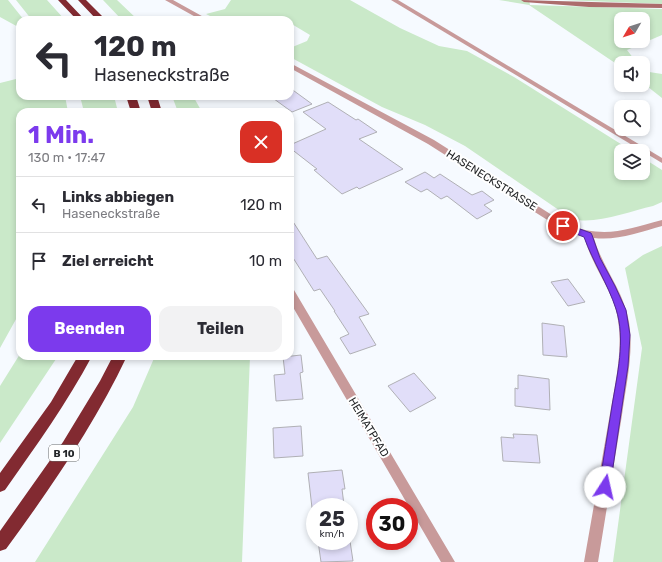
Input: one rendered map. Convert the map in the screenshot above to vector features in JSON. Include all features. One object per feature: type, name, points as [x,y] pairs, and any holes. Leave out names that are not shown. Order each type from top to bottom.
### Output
[{"type":"highway","points":[[62,0],[77,16]]},
{"type":"highway","points":[[82,0],[98,16]]},
{"type":"highway","name":"B 10","points":[[0,485],[43,425],[78,371],[83,360]]},
{"type":"highway","name":"B 10","points":[[0,544],[34,500],[78,432],[113,373],[118,360]]},
{"type":"street","points":[[168,0],[198,16]]},
{"type":"street","points":[[524,0],[589,5],[662,6]]},
{"type":"street","name":"HASENECKSTRASSE","points":[[294,67],[437,146],[563,226],[588,235],[608,236],[662,223]]},
{"type":"street","points":[[588,235],[593,252],[611,286],[621,310],[625,335],[623,366],[608,472],[591,562]]},
{"type":"street","name":"HEIMATPFAD","points":[[294,300],[448,562]]},
{"type":"lane","points":[[394,0],[662,161]]},
{"type":"green space","points":[[0,0],[8,0],[21,16],[16,16],[16,26],[0,17]]},
{"type":"green space","points":[[16,0],[47,0],[61,16],[29,16]]},
{"type":"green space","points":[[103,0],[117,0],[134,16],[118,16]]},
{"type":"green space","points":[[231,0],[350,0],[400,28],[439,46],[467,51],[514,77],[621,144],[614,144],[614,180],[650,180],[650,162],[662,170],[662,202],[613,217],[592,220],[572,219],[465,146],[425,125],[382,107],[294,59],[294,46],[307,41],[310,35],[294,25],[294,16],[210,16],[206,14],[225,9]]},
{"type":"green space","points":[[499,0],[529,0],[530,5],[662,9],[662,35],[650,40],[650,12],[614,12],[614,48],[632,48],[627,50],[632,56],[614,56],[614,62],[529,5]]},
{"type":"green space","points":[[563,0],[662,0],[662,4]]},
{"type":"green space","points":[[650,72],[662,74],[662,98],[650,89]]},
{"type":"green space","points":[[16,79],[16,100],[66,100],[67,108],[16,108],[16,319],[0,348],[0,83]]},
{"type":"green space","points":[[81,100],[115,100],[117,108],[83,108]]},
{"type":"green space","points":[[174,100],[195,100],[200,108],[176,108]]},
{"type":"green space","points":[[662,246],[662,562],[613,562],[642,348],[625,268],[643,255]]},
{"type":"green space","points":[[16,360],[55,360],[0,443],[0,386]]},
{"type":"green space","points":[[153,360],[250,360],[242,562],[35,562],[133,407]]},
{"type":"building","points":[[294,91],[312,104],[294,111],[294,108],[286,108],[276,100],[294,100]]},
{"type":"building","points":[[328,102],[356,120],[358,119],[377,132],[359,139],[403,169],[359,189],[357,187],[342,194],[314,170],[317,169],[294,151],[294,143],[326,129],[303,112]]},
{"type":"building","points":[[425,172],[434,178],[440,174],[472,195],[482,191],[494,200],[484,205],[492,211],[477,219],[447,196],[441,199],[427,189],[421,192],[405,182]]},
{"type":"building","points":[[294,223],[317,259],[327,256],[369,314],[359,317],[376,345],[350,354],[340,338],[349,334],[320,289],[314,291],[294,259]]},
{"type":"building","points":[[568,279],[585,302],[568,306],[551,282]]},
{"type":"building","points":[[542,323],[564,326],[567,357],[543,355]]},
{"type":"building","points":[[301,355],[303,372],[300,373],[303,399],[276,401],[274,375],[285,374],[283,360],[294,360],[294,356]]},
{"type":"building","points":[[414,373],[436,398],[410,412],[388,386]]},
{"type":"building","points":[[518,375],[549,379],[550,410],[515,406],[515,388],[518,389]]},
{"type":"building","points":[[301,426],[303,456],[274,458],[273,428]]},
{"type":"building","points":[[513,434],[537,435],[540,463],[503,461],[501,437],[514,438]]},
{"type":"building","points":[[342,470],[345,489],[342,489],[343,498],[311,498],[308,473]]},
{"type":"building","points":[[319,550],[351,550],[353,561],[321,562]]},
{"type":"route","points":[[563,226],[576,232],[588,235],[590,245],[611,286],[621,310],[625,335],[623,366],[605,487]]}]
